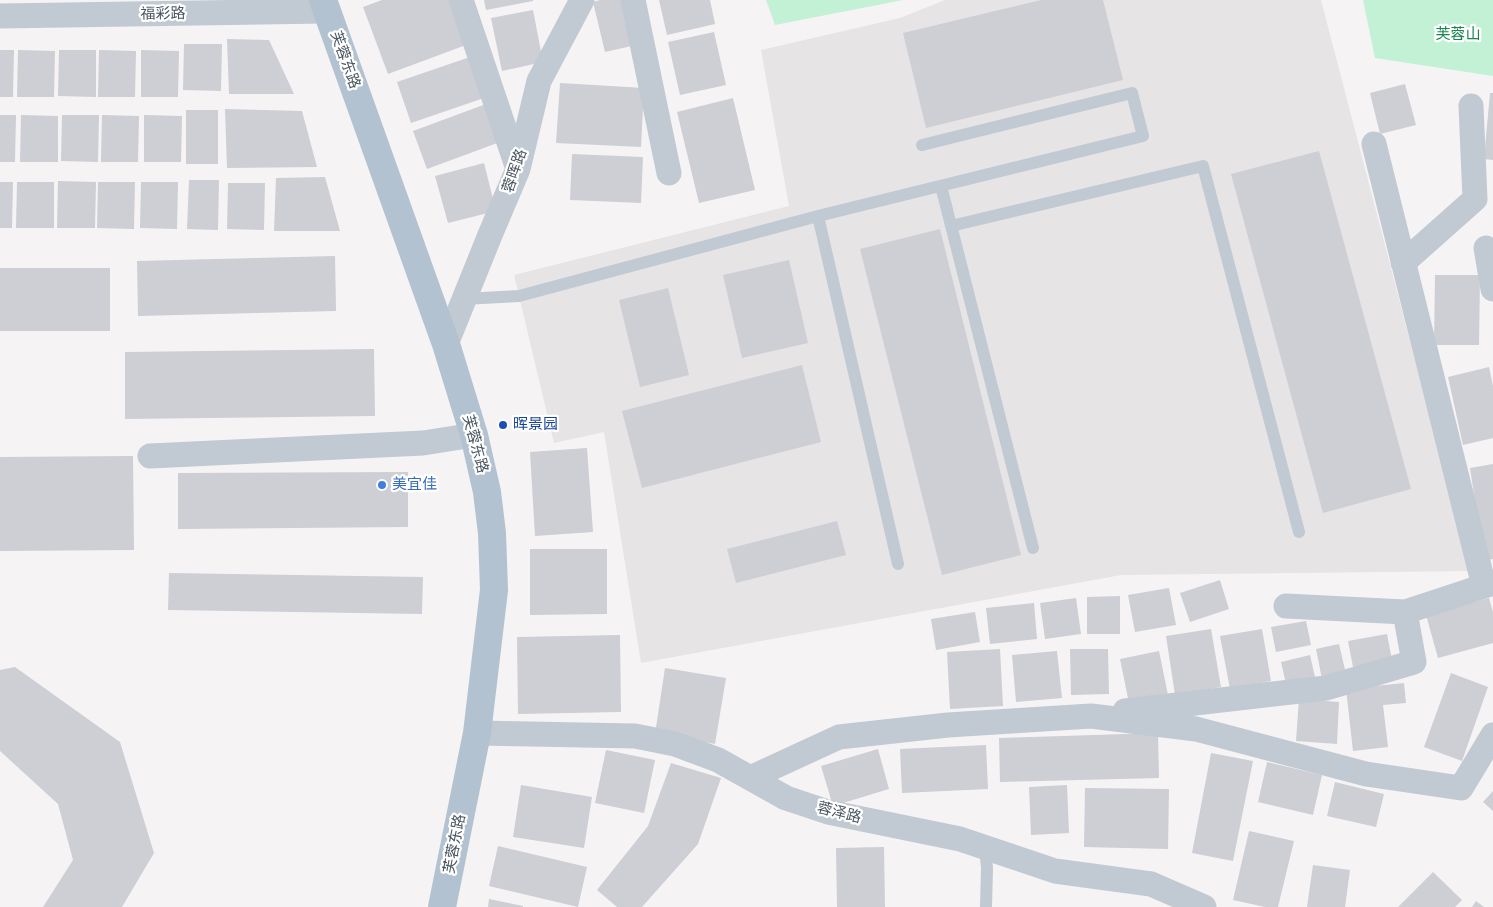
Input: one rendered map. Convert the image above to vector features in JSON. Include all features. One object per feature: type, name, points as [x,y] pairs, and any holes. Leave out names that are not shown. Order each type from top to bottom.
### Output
[{"type":"main road","name":"芙蓉东路","points":[[325,6],[446,344],[474,435],[488,500],[492,533],[494,590],[477,733],[442,907]]},
{"type":"street","points":[[461,0],[518,169]]},
{"type":"street","name":"蓉晖路","points":[[446,344],[518,169],[539,81],[582,0]]},
{"type":"street","points":[[633,0],[669,173]]},
{"type":"street","name":"福彩路","points":[[0,16],[325,6]]},
{"type":"street","points":[[1403,262],[1476,199],[1484,180],[1471,106]]},
{"type":"street","points":[[1286,606],[1405,612],[1488,584],[1403,262],[1374,144]]},
{"type":"street","points":[[1486,248],[1493,289]]},
{"type":"street","points":[[150,456],[423,443],[474,435]]},
{"type":"street","points":[[750,778],[839,737],[948,725],[1090,716],[1326,688],[1414,662],[1405,612]]},
{"type":"street","points":[[1090,716],[1196,730],[1366,774],[1461,788],[1493,735]]},
{"type":"street","name":"蓉泽路","points":[[477,733],[635,736],[675,744],[718,760],[786,798],[828,812],[960,839],[1055,871],[1152,884],[1204,907]]},
{"type":"lane","points":[[464,299],[519,296],[818,216],[1143,136],[1132,93],[922,145]]},
{"type":"lane","points":[[951,226],[1203,166],[1299,532]]},
{"type":"lane","points":[[941,186],[1033,548]]},
{"type":"lane","points":[[818,216],[898,564]]},
{"type":"lane","points":[[985,848],[987,868],[986,907]]},
{"type":"shaded area","points":[[945,0],[1321,0],[1470,571],[1121,575],[641,663],[604,432],[554,443],[514,275],[789,206],[761,50],[900,18]]},
{"type":"green space","points":[[766,0],[903,0],[775,25]]},
{"type":"green space","name":"芙蓉山","points":[[1363,0],[1493,0],[1493,76],[1375,58]]},
{"type":"building","points":[[382,0],[449,0],[466,45],[388,74],[363,7]]},
{"type":"building","points":[[484,0],[533,0],[533,1],[486,10]]},
{"type":"building","points":[[600,0],[625,0],[636,45],[605,52],[593,2]]},
{"type":"building","points":[[659,0],[710,0],[715,24],[667,35]]},
{"type":"building","points":[[1041,0],[1103,0],[1123,80],[926,128],[903,33]]},
{"type":"building","points":[[533,10],[543,62],[502,71],[491,18]]},
{"type":"building","points":[[714,32],[726,85],[680,95],[668,42]]},
{"type":"building","points":[[227,39],[269,40],[294,94],[229,94]]},
{"type":"building","points":[[184,44],[222,44],[221,91],[183,90]]},
{"type":"building","points":[[0,50],[14,50],[13,97],[0,97]]},
{"type":"building","points":[[18,50],[55,51],[54,97],[17,97]]},
{"type":"building","points":[[59,50],[96,50],[96,97],[58,96]]},
{"type":"building","points":[[99,50],[136,51],[135,97],[98,97]]},
{"type":"building","points":[[141,50],[179,51],[178,97],[141,97]]},
{"type":"building","points":[[470,57],[484,98],[411,123],[397,82]]},
{"type":"building","points":[[560,83],[644,88],[641,147],[556,143]]},
{"type":"building","points":[[1405,84],[1416,125],[1380,134],[1370,93]]},
{"type":"building","points":[[1490,93],[1493,93],[1493,160],[1484,159]]},
{"type":"building","points":[[733,98],[755,190],[699,203],[677,112]]},
{"type":"building","points":[[486,104],[500,142],[427,169],[413,131]]},
{"type":"building","points":[[225,109],[302,111],[317,167],[227,168]]},
{"type":"building","points":[[186,110],[218,110],[218,164],[186,164]]},
{"type":"building","points":[[0,115],[16,115],[15,162],[0,162]]},
{"type":"building","points":[[21,115],[58,116],[58,162],[20,162]]},
{"type":"building","points":[[62,115],[99,115],[98,162],[61,161]]},
{"type":"building","points":[[102,115],[139,116],[138,162],[101,162]]},
{"type":"building","points":[[144,115],[182,116],[181,162],[144,162]]},
{"type":"building","points":[[1319,151],[1411,489],[1323,513],[1231,174]]},
{"type":"building","points":[[572,154],[643,157],[641,203],[570,200]]},
{"type":"building","points":[[484,163],[496,211],[448,223],[435,176]]},
{"type":"building","points":[[325,177],[340,231],[274,231],[276,178]]},
{"type":"building","points":[[189,180],[219,180],[218,230],[187,229]]},
{"type":"building","points":[[58,181],[96,182],[95,228],[57,228]]},
{"type":"building","points":[[0,182],[13,182],[12,228],[0,228]]},
{"type":"building","points":[[17,182],[54,182],[54,228],[16,228]]},
{"type":"building","points":[[98,182],[135,182],[134,229],[97,228]]},
{"type":"building","points":[[141,182],[178,182],[177,229],[140,228]]},
{"type":"building","points":[[228,183],[265,183],[264,230],[227,229]]},
{"type":"building","points":[[940,229],[1021,555],[942,575],[860,249]]},
{"type":"building","points":[[335,256],[336,311],[138,316],[137,261]]},
{"type":"building","points":[[789,260],[808,343],[742,358],[723,275]]},
{"type":"building","points":[[0,268],[110,268],[110,331],[0,331]]},
{"type":"building","points":[[1435,275],[1480,275],[1479,345],[1434,345]]},
{"type":"building","points":[[668,288],[689,375],[640,387],[619,300]]},
{"type":"building","points":[[374,349],[375,416],[125,419],[125,352]]},
{"type":"building","points":[[802,365],[821,442],[642,488],[622,411]]},
{"type":"building","points":[[1489,367],[1493,386],[1493,438],[1463,445],[1448,377]]},
{"type":"building","points":[[587,448],[593,532],[535,536],[530,452]]},
{"type":"building","points":[[133,456],[134,550],[0,551],[0,457]]},
{"type":"building","points":[[1493,464],[1493,559],[1484,561],[1470,468]]},
{"type":"building","points":[[408,472],[408,527],[178,529],[178,473]]},
{"type":"building","points":[[837,521],[846,555],[736,583],[727,549]]},
{"type":"building","points":[[530,549],[607,549],[607,614],[530,615]]},
{"type":"building","points":[[169,573],[423,577],[422,614],[168,610]]},
{"type":"building","points":[[1220,580],[1229,609],[1190,622],[1180,593]]},
{"type":"building","points":[[1169,588],[1176,625],[1135,632],[1128,595]]},
{"type":"building","points":[[1120,596],[1120,634],[1087,634],[1087,597]]},
{"type":"building","points":[[1076,598],[1081,634],[1045,639],[1040,603]]},
{"type":"building","points":[[1489,598],[1493,612],[1493,643],[1438,658],[1426,615]]},
{"type":"building","points":[[1034,603],[1037,639],[990,644],[986,608]]},
{"type":"building","points":[[975,612],[980,642],[936,650],[931,619]]},
{"type":"building","points":[[1306,621],[1311,645],[1276,652],[1271,627]]},
{"type":"building","points":[[1211,629],[1221,687],[1175,695],[1166,636]]},
{"type":"building","points":[[1262,629],[1271,681],[1230,689],[1220,636]]},
{"type":"building","points":[[1387,634],[1392,660],[1353,667],[1348,641]]},
{"type":"building","points":[[620,635],[621,712],[518,714],[517,637]]},
{"type":"building","points":[[1339,644],[1346,674],[1322,679],[1316,649]]},
{"type":"building","points":[[1000,649],[1003,706],[950,709],[947,652]]},
{"type":"building","points":[[1070,649],[1108,649],[1109,694],[1071,695]]},
{"type":"building","points":[[1057,651],[1062,698],[1016,702],[1012,655]]},
{"type":"building","points":[[1159,651],[1168,695],[1129,703],[1120,659]]},
{"type":"building","points":[[1310,655],[1315,677],[1286,684],[1281,662]]},
{"type":"building","points":[[15,667],[120,742],[154,853],[122,907],[43,907],[73,860],[58,804],[0,751],[0,670]]},
{"type":"building","points":[[665,668],[726,678],[715,744],[655,734]]},
{"type":"building","points":[[1451,673],[1488,687],[1462,761],[1424,747]]},
{"type":"building","points":[[1404,683],[1406,703],[1383,705],[1388,747],[1353,751],[1346,689]]},
{"type":"building","points":[[1299,699],[1339,702],[1337,744],[1296,741]]},
{"type":"building","points":[[1158,733],[1159,778],[1000,782],[999,738]]},
{"type":"building","points":[[986,745],[988,789],[902,793],[900,749]]},
{"type":"building","points":[[878,749],[889,789],[833,806],[821,766]]},
{"type":"building","points":[[606,750],[655,760],[644,813],[595,803]]},
{"type":"building","points":[[1211,753],[1253,761],[1233,861],[1192,853]]},
{"type":"building","points":[[1267,762],[1322,775],[1313,815],[1258,802]]},
{"type":"building","points":[[671,763],[721,778],[698,844],[642,907],[617,907],[597,890],[648,826]]},
{"type":"building","points":[[1335,782],[1384,794],[1376,827],[1327,816]]},
{"type":"building","points":[[521,785],[592,797],[584,848],[513,837]]},
{"type":"building","points":[[1067,785],[1069,833],[1031,835],[1029,787]]},
{"type":"building","points":[[1085,788],[1169,789],[1168,849],[1084,847]]},
{"type":"building","points":[[1493,791],[1493,811],[1483,802]]},
{"type":"building","points":[[1249,831],[1294,841],[1278,907],[1265,907],[1233,900]]},
{"type":"building","points":[[498,846],[587,867],[578,907],[489,886]]},
{"type":"building","points":[[884,847],[885,907],[837,907],[836,848]]},
{"type":"building","points":[[1313,865],[1350,870],[1345,907],[1307,907]]},
{"type":"building","points":[[1433,872],[1462,900],[1455,907],[1398,907]]},
{"type":"building","points":[[489,899],[523,906],[523,907],[488,907]]},
{"type":"building","points":[[1476,901],[1484,907],[1472,907]]},
{"type":"place","name":"晖景园","points":[[503,425]]},
{"type":"place","name":"美宜佳","points":[[382,485]]}]
